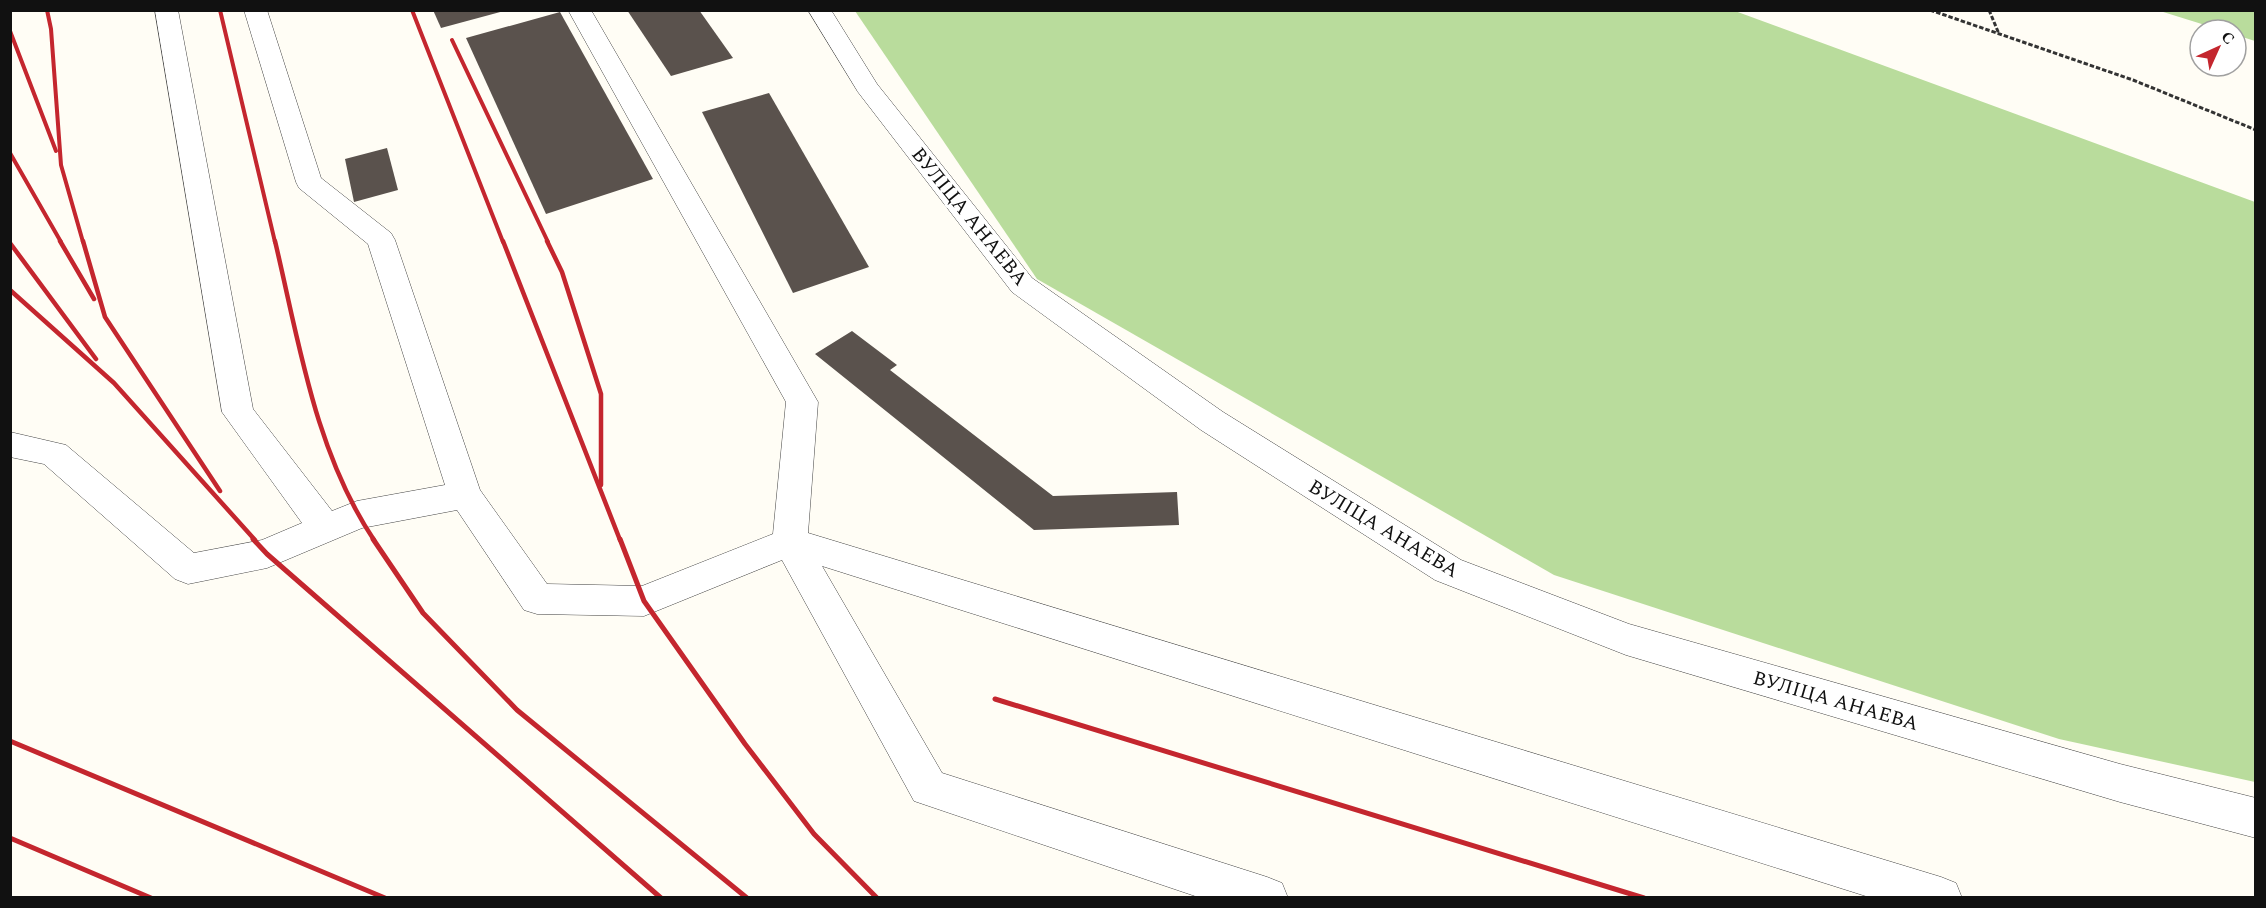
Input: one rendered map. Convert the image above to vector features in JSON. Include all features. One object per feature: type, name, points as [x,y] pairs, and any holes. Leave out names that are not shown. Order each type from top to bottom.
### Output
[{"type":"lane","points":[[166,10],[238,412],[326,529]]},
{"type":"lane","points":[[255,10],[309,182],[381,240],[465,495],[537,599],[644,601],[790,542],[1941,897]]},
{"type":"lane","points":[[579,10],[802,402],[790,542],[928,788],[1267,897]]},
{"type":"lane","name":"ВУЛІЦА АНАЕВА","points":[[819,10],[867,87],[1022,285],[1212,421],[1448,570],[1626,639],[2120,783],[2256,818]]},
{"type":"lane","points":[[10,444],[54,454],[188,569],[267,554],[357,515],[465,495]]},
{"type":"path","points":[[1930,10],[2133,80],[2256,130]]},
{"type":"path","points":[[1989,10],[1999,34]]},
{"type":"green space","points":[[855,11],[1735,11],[2255,202],[2255,782],[2059,739],[1554,575],[1037,279]]},
{"type":"green space","points":[[2160,11],[2255,11],[2255,41],[2248,39],[2248,18],[2188,20]]},
{"type":"building","points":[[433,10],[504,10],[504,11],[441,28]]},
{"type":"building","points":[[627,10],[699,10],[733,58],[671,76]]},
{"type":"building","points":[[560,12],[653,179],[546,214],[466,38]]},
{"type":"building","points":[[769,93],[869,267],[793,293],[702,112]]},
{"type":"building","points":[[387,148],[398,190],[354,202],[345,159]]},
{"type":"building","points":[[852,331],[897,365],[890,370],[1053,496],[1177,492],[1179,525],[1034,530],[815,354]]},
{"type":"railway","points":[[47,10],[51,29],[61,165],[83,242]]},
{"type":"railway","points":[[220,10],[275,242]]},
{"type":"railway","points":[[412,10],[503,242]]},
{"type":"railway","points":[[10,31],[56,151]]},
{"type":"railway","points":[[452,40],[548,242]]},
{"type":"railway","points":[[10,153],[61,242]]},
{"type":"railway","points":[[60,241],[94,299]]},
{"type":"railway","points":[[83,241],[105,317],[220,491]]},
{"type":"railway","points":[[275,241],[301,357],[323,433],[354,506],[374,540]]},
{"type":"railway","points":[[503,241],[620,540]]},
{"type":"railway","points":[[547,241],[562,272],[601,394],[601,485]]},
{"type":"railway","points":[[10,243],[96,359]]},
{"type":"railway","points":[[10,290],[114,383],[255,540]]},
{"type":"railway","points":[[253,539],[267,554],[661,898]]},
{"type":"railway","points":[[373,539],[423,613],[517,710],[747,898]]},
{"type":"railway","points":[[620,539],[644,601],[745,744],[814,834],[877,898]]},
{"type":"railway","points":[[995,699],[1644,898]]},
{"type":"railway","points":[[10,741],[385,898]]},
{"type":"railway","points":[[10,838],[151,898]]}]
